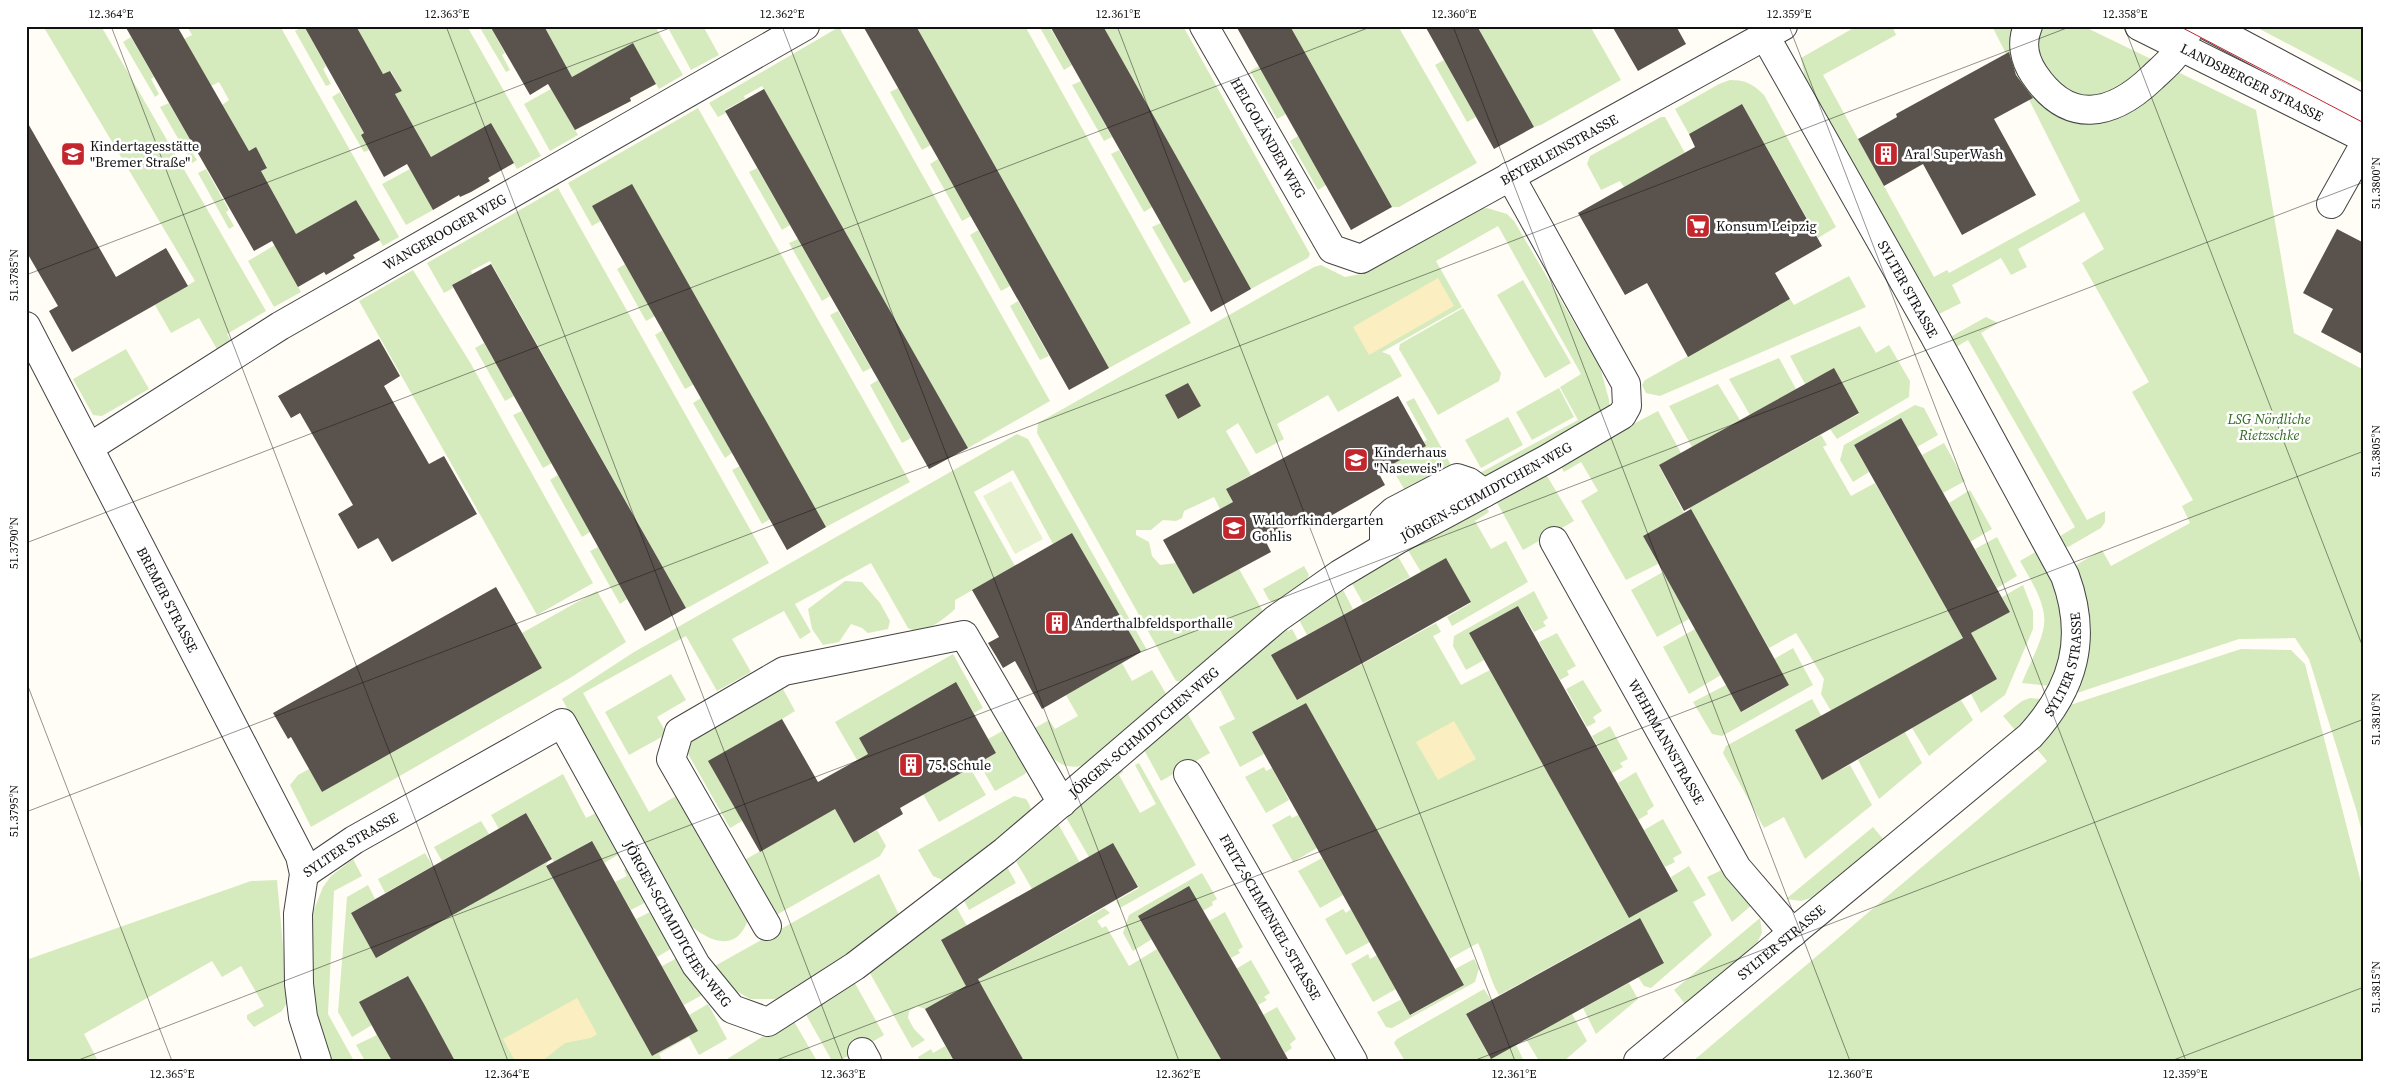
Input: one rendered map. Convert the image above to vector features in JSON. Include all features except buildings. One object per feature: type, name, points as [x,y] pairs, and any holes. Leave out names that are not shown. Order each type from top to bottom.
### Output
[{"type":"street","name":"WANGEROOGER WEG","points":[[90,447],[289,321],[805,26]]},
{"type":"street","name":"HELGOLÄNDER WEG","points":[[1204,26],[1332,249]]},
{"type":"street","points":[[2028,26],[2024,46],[2031,70],[2053,98],[2063,105],[2091,110],[2102,108],[2135,94],[2173,58],[2185,36]]},
{"type":"street","name":"LANDSBERGER STRASSE","points":[[2139,26],[2185,36],[2364,138]]},
{"type":"street","name":"LANDSBERGER STRASSE","points":[[2208,26],[2364,109]]},
{"type":"street","name":"BEYERLEINSTRASSE","points":[[1332,249],[1361,260],[1774,31]]},
{"type":"street","name":"SYLTER STRASSE","points":[[1638,1061],[2030,736],[2049,715],[2069,675],[2075,652],[2077,626],[2073,598],[2058,562],[1934,334],[1774,31]]},
{"type":"street","points":[[2331,204],[2364,145]]},
{"type":"street","name":"JÖRGEN-SCHMIDTCHEN-WEG","points":[[562,723],[696,965],[732,1009],[768,1022],[855,966],[954,890],[1062,803],[1276,619],[1384,547],[1608,425],[1622,415],[1627,406],[1626,384],[1510,176]]},
{"type":"street","name":"BREMER STRASSE","points":[[26,326],[293,841],[300,856],[304,874]]},
{"type":"street","name":"WEHRMANNSTRASSE","points":[[1554,541],[1737,868],[1793,933]]},
{"type":"street","points":[[767,926],[671,759],[679,732],[784,671],[964,635],[1062,803]]},
{"type":"street","name":"SYLTER STRASSE","points":[[317,1061],[303,1017],[299,984],[298,914],[304,874],[354,840],[562,723]]},
{"type":"street","name":"FRITZ-SCHMENKEL-STRASSE","points":[[1188,774],[1353,1061]]},
{"type":"green space","points":[[43,26],[101,26],[266,311],[227,334],[232,343],[218,351],[199,318],[171,333],[155,305],[195,281]]},
{"type":"green space","points":[[187,26],[280,26],[399,237],[383,246],[356,200],[296,234],[261,171],[267,167],[256,148],[249,151],[222,105],[229,100],[219,82],[211,86],[184,39],[192,35]]},
{"type":"green space","points":[[304,26],[326,66],[323,69],[331,84],[326,86],[295,31]]},
{"type":"green space","points":[[359,26],[467,26],[541,156],[517,169],[491,123],[431,157],[395,94],[402,91],[391,71],[383,74],[357,28]]},
{"type":"green space","points":[[479,26],[490,26],[505,53],[502,55],[510,70],[506,72]]},
{"type":"green space","points":[[544,26],[655,26],[683,75],[659,89],[633,44],[572,77]]},
{"type":"green space","points":[[667,26],[703,26],[719,55],[691,70]]},
{"type":"green space","points":[[916,26],[1025,26],[1191,323],[1109,368]]},
{"type":"green space","points":[[1039,26],[1049,26],[1072,65],[1064,70]]},
{"type":"green space","points":[[1103,26],[1183,26],[1310,254],[1308,258],[1251,289]]},
{"type":"green space","points":[[1290,26],[1398,26],[1477,163],[1399,207],[1392,207]]},
{"type":"green space","points":[[1477,26],[1590,26],[1621,80],[1541,125],[1534,127]]},
{"type":"green space","name":"LSG Nördliche Rietzschke","points":[[1857,26],[1892,26],[1896,35],[1823,75],[1934,277],[1947,270],[1949,273],[2080,201],[1992,26],[2083,26],[2256,110],[2294,333],[2364,370],[2364,840],[2309,659],[2295,638],[2239,639],[2074,694],[2086,661],[2089,630],[2086,598],[2076,565],[2102,550],[2111,566],[2190,523],[2182,506],[2193,500],[2132,392],[2149,382],[2082,263],[2104,249],[2084,212],[2018,249],[2027,267],[2011,275],[2001,258],[1952,285],[1961,303],[1935,316],[1805,78],[1801,58]]},
{"type":"green space","points":[[2254,26],[2364,26],[2364,84]]},
{"type":"green space","points":[[839,27],[1050,401],[968,448],[762,86],[744,96],[745,99],[725,110],[726,113],[718,117],[709,103]]},
{"type":"green space","points":[[131,37],[154,77],[151,79],[159,94],[155,97],[123,42]]},
{"type":"green space","points":[[1444,60],[1476,117],[1467,122],[1435,65]]},
{"type":"green space","points":[[1259,66],[1286,114],[1277,119],[1250,71]]},
{"type":"green space","points":[[1730,80],[1749,83],[1764,95],[1836,227],[1818,238],[1742,104],[1689,134],[1675,109],[1719,84]]},
{"type":"green space","points":[[1081,81],[1112,137],[1104,141],[1072,85]]},
{"type":"green space","points":[[898,88],[931,145],[922,150],[890,92]]},
{"type":"green space","points":[[551,89],[578,135],[550,151],[524,104]]},
{"type":"green space","points":[[340,92],[364,133],[361,135],[369,150],[364,152],[332,97]]},
{"type":"green space","points":[[169,103],[192,143],[188,146],[197,160],[192,163],[160,107]]},
{"type":"green space","points":[[698,108],[910,482],[826,527],[632,185],[601,221],[592,226],[568,183]]},
{"type":"green space","points":[[1661,117],[1665,117],[1685,153],[1624,187],[1620,181],[1601,190],[1587,164],[1590,156]]},
{"type":"green space","points":[[1298,136],[1326,185],[1318,190],[1290,141]]},
{"type":"green space","points":[[1119,150],[1152,207],[1144,212],[1111,154]]},
{"type":"green space","points":[[938,159],[971,216],[962,221],[930,164]]},
{"type":"green space","points":[[757,168],[790,225],[782,230],[749,172]]},
{"type":"green space","points":[[206,169],[229,210],[226,212],[234,226],[229,229],[198,173]]},
{"type":"green space","points":[[410,169],[433,210],[406,225],[382,184]]},
{"type":"green space","points":[[558,188],[769,563],[686,608],[490,261],[471,271],[472,274],[452,285],[453,288],[444,293],[427,263]]},
{"type":"green space","points":[[1487,208],[1507,214],[1514,221],[1600,367],[1610,411],[1480,484],[1476,475],[1578,420],[1560,387],[1581,374],[1498,226],[1436,261],[1462,307],[1382,352],[1390,355],[1402,376],[1338,412],[1328,395],[1277,424],[1276,422],[1284,439],[1256,454],[1238,423],[1226,431],[1251,475],[1227,489],[1233,502],[1220,509],[1214,497],[1184,511],[1182,518],[1176,521],[1163,520],[1151,530],[1136,530],[1136,535],[1149,542],[1152,556],[1160,565],[1176,563],[1193,594],[1239,569],[1265,615],[1184,682],[1176,681],[1037,433],[1038,423],[1314,267],[1321,265],[1345,277],[1361,274],[1467,214],[1477,209]]},
{"type":"green space","points":[[1161,223],[1192,279],[1184,283],[1152,227]]},
{"type":"green space","points":[[978,230],[1010,286],[1001,291],[970,235]]},
{"type":"green space","points":[[798,239],[830,296],[822,301],[789,243]]},
{"type":"green space","points":[[275,245],[301,292],[274,307],[248,261]]},
{"type":"green space","points":[[625,264],[655,316],[646,321],[617,269]]},
{"type":"green space","points":[[413,270],[471,364],[593,583],[537,615],[359,301]]},
{"type":"green space","points":[[1849,276],[1866,307],[1660,396],[1646,393],[1642,385],[1645,380],[1790,299],[1794,305]]},
{"type":"green space","points":[[1523,280],[1571,363],[1545,378],[1497,295]]},
{"type":"green space","points":[[1018,301],[1049,356],[1040,360],[1010,306]]},
{"type":"green space","points":[[1463,308],[1501,373],[1499,381],[1438,415],[1399,349],[1400,344]]},
{"type":"green space","points":[[838,311],[871,368],[863,372],[830,315]]},
{"type":"green space","points":[[1986,317],[1998,323],[1981,333],[2087,520],[2105,511],[2105,522],[2101,528],[2068,547],[2062,546],[2057,538],[2075,527],[1968,340],[1951,350],[1952,336]]},
{"type":"green space","points":[[1860,326],[1876,353],[1889,345],[1910,381],[1909,397],[1837,439],[1830,429],[1859,414],[1834,369],[1805,384],[1790,356]]},
{"type":"green space","points":[[663,330],[694,384],[685,389],[655,335]]},
{"type":"green space","points":[[484,343],[514,396],[505,401],[475,348]]},
{"type":"green space","points":[[126,349],[149,389],[102,416],[93,415],[73,379]]},
{"type":"green space","points":[[1779,358],[1796,389],[1750,415],[1729,379]]},
{"type":"green space","points":[[878,380],[911,438],[902,443],[870,385]]},
{"type":"green space","points":[[1718,384],[1740,420],[1692,447],[1669,406]]},
{"type":"green space","points":[[1559,388],[1574,417],[1532,440],[1516,412]]},
{"type":"green space","points":[[701,398],[732,453],[725,458],[693,403]]},
{"type":"green space","points":[[1414,398],[1451,465],[1449,477],[1410,499],[1390,465],[1425,446],[1423,442],[1427,440],[1406,402]]},
{"type":"green space","points":[[1915,405],[1924,408],[1938,435],[1917,447],[1901,418],[1854,445],[1869,472],[1853,482],[1840,460],[1844,445]]},
{"type":"green space","points":[[522,411],[552,463],[543,468],[513,415]]},
{"type":"green space","points":[[1658,411],[1681,453],[1659,466],[1684,513],[1643,536],[1658,564],[1626,580],[1581,501],[1598,491],[1581,462],[1564,472],[1559,463]]},
{"type":"green space","points":[[1508,417],[1523,445],[1481,468],[1465,440]]},
{"type":"green space","points":[[1017,434],[1028,439],[1147,650],[1141,652],[1072,533],[1053,544],[1013,470],[974,492],[1015,566],[955,600],[955,609],[933,626],[920,630],[908,628],[871,563],[795,604],[811,632],[800,639],[784,611],[732,639],[751,672],[717,691],[686,636],[583,693],[649,812],[676,796],[749,916],[738,936],[730,940],[722,941],[704,935],[686,922],[562,699],[634,652]]},
{"type":"green space","points":[[1821,435],[1827,445],[1823,447],[1851,496],[1875,483],[1963,638],[1831,711],[1821,694],[1824,679],[1796,633],[1769,648],[1689,508]]},
{"type":"green space","points":[[1944,443],[1965,481],[1943,493],[1922,455]]},
{"type":"green space","points":[[740,466],[770,519],[762,524],[732,470]]},
{"type":"green space","points":[[1544,471],[1574,521],[1523,550],[1494,497]]},
{"type":"green space","points":[[558,475],[590,532],[582,537],[550,480]]},
{"type":"green space","points":[[1011,481],[1043,539],[1015,554],[983,496]]},
{"type":"green space","points":[[1970,490],[1992,529],[1970,542],[1949,503]]},
{"type":"green space","points":[[1484,503],[1489,512],[1475,521],[1491,549],[1506,541],[1528,582],[1452,626],[1447,617],[1471,603],[1446,558],[1421,572],[1406,547]]},
{"type":"green space","points":[[1997,537],[2017,576],[1997,588],[1975,549]]},
{"type":"green space","points":[[598,547],[627,599],[620,604],[590,551]]},
{"type":"green space","points":[[2037,551],[2061,600],[2065,643],[2050,686],[2022,683],[2041,639],[2044,617],[2037,592],[2020,561]]},
{"type":"green space","points":[[1396,553],[1410,577],[1363,603],[1350,580]]},
{"type":"green space","points":[[1304,566],[1309,575],[1303,588],[1278,605],[1269,600],[1263,589]]},
{"type":"green space","points":[[1663,572],[1689,619],[1657,637],[1631,590]]},
{"type":"green space","points":[[845,581],[862,582],[880,603],[890,621],[888,629],[868,633],[862,628],[851,624],[839,642],[823,645],[812,629],[808,609]]},
{"type":"green space","points":[[2023,585],[2033,611],[2033,629],[2005,695],[1981,713],[1971,694],[1997,679],[1971,633],[2010,612],[2002,597]]},
{"type":"green space","points":[[1341,586],[1353,609],[1307,635],[1297,616]]},
{"type":"green space","points":[[597,591],[626,642],[570,678],[311,827],[290,785],[298,775],[309,769],[322,792],[542,668],[522,633]]},
{"type":"green space","points":[[1534,591],[1548,618],[1543,622],[1546,626],[1534,632],[1518,606],[1469,633],[1484,660],[1466,670],[1453,646],[1454,636]]},
{"type":"green space","points":[[1436,623],[1441,632],[1433,636],[1461,685],[1490,670],[1629,918],[1678,891],[1671,877],[1689,866],[1706,895],[1693,902],[1712,935],[1651,988],[1644,986],[1638,977],[1664,962],[1639,918],[1499,995],[1478,943],[1449,959],[1306,703],[1252,732],[1264,754],[1240,767],[1219,727],[1235,719],[1216,682],[1284,625],[1288,631],[1292,629],[1298,640],[1272,655],[1297,700]]},
{"type":"green space","points":[[1695,629],[1721,675],[1689,694],[1663,647]]},
{"type":"green space","points":[[1557,633],[1576,666],[1567,671],[1569,675],[1560,680],[1539,642]]},
{"type":"green space","points":[[1793,648],[1813,685],[1722,736],[1712,734],[1693,702],[1726,685],[1742,712],[1789,685],[1774,659]]},
{"type":"green space","points":[[2241,649],[2291,650],[2305,664],[2364,894],[2364,1061],[1693,1061],[2047,761],[2035,747],[2067,706]]},
{"type":"green space","points":[[953,654],[983,708],[974,713],[956,683],[859,738],[868,754],[857,760],[835,722]]},
{"type":"green space","points":[[1122,663],[1132,681],[1152,670],[1168,697],[1093,763],[1071,767],[1056,761],[1044,747],[1033,729],[1049,720],[1055,729],[1078,716],[1066,695]]},
{"type":"green space","points":[[671,674],[686,700],[657,717],[667,734],[629,755],[605,712]]},
{"type":"green space","points":[[1583,680],[1602,711],[1593,717],[1596,722],[1587,727],[1566,689]]},
{"type":"green space","points":[[783,689],[795,711],[782,719],[742,821],[730,828],[683,745]]},
{"type":"green space","points":[[2030,698],[2042,699],[2015,730],[2003,716],[2022,701]]},
{"type":"green space","points":[[1812,699],[1822,717],[1796,731],[1822,779],[1850,765],[1872,805],[1805,859],[1784,817],[1764,828],[1723,753],[1726,746]]},
{"type":"green space","points":[[1961,700],[1973,720],[1929,756],[1912,728]]},
{"type":"green space","points":[[1185,709],[1210,753],[1161,781],[1142,746]]},
{"type":"green space","points":[[1610,726],[1628,759],[1620,763],[1623,767],[1612,773],[1592,736]]},
{"type":"green space","points":[[1008,728],[1028,769],[1025,774],[995,791],[979,763],[996,753],[988,739]]},
{"type":"green space","points":[[1905,732],[1922,763],[1879,799],[1858,760]]},
{"type":"green space","points":[[1139,763],[1196,865],[1120,908],[1116,901],[1139,888],[1113,844],[1089,857],[1064,814],[1121,766],[1123,772],[1119,775],[1140,813],[1156,804],[1135,765]]},
{"type":"green space","points":[[1264,767],[1266,771],[1272,768],[1289,800],[1266,813],[1245,777]]},
{"type":"green space","points":[[970,768],[986,795],[939,822],[923,794]]},
{"type":"green space","points":[[1636,772],[1654,806],[1647,811],[1648,814],[1638,820],[1618,783]]},
{"type":"green space","points":[[563,774],[586,818],[598,812],[621,853],[604,863],[591,841],[554,862],[526,813],[499,829],[491,815]]},
{"type":"green space","points":[[1014,796],[1026,799],[1028,802],[1030,811],[1028,819],[945,881],[933,876],[918,850]]},
{"type":"green space","points":[[835,809],[854,843],[877,830],[886,846],[880,856],[771,918],[741,862]]},
{"type":"green space","points":[[1290,815],[1292,818],[1298,815],[1317,848],[1293,862],[1272,825]]},
{"type":"green space","points":[[1663,819],[1682,853],[1673,858],[1675,862],[1665,867],[1644,830]]},
{"type":"green space","points":[[1056,820],[1080,863],[1032,889],[1013,856]]},
{"type":"green space","points":[[481,821],[489,834],[442,861],[434,847]]},
{"type":"green space","points":[[1873,827],[1884,840],[1817,896],[1801,901],[1786,899]]},
{"type":"green space","points":[[425,853],[433,866],[385,893],[378,879]]},
{"type":"green space","points":[[1322,858],[1343,895],[1320,908],[1298,871]]},
{"type":"green space","points":[[353,859],[362,876],[334,891],[328,1014],[354,1061],[331,1061],[317,1024],[313,1000],[311,917],[323,887],[331,876]]},
{"type":"green space","points":[[548,861],[546,866],[652,1056],[697,1031],[689,1015],[708,1004],[727,1039],[699,1055],[689,1037],[659,1054],[662,1061],[455,1061],[407,976],[360,1002],[372,1025],[352,1037],[338,1012],[347,897],[368,885],[375,899],[351,913],[376,957]]},
{"type":"green space","points":[[1005,863],[1016,883],[969,910],[962,897]]},
{"type":"green space","points":[[628,867],[648,901],[631,910],[615,882],[627,876],[624,870]]},
{"type":"green space","points":[[1724,869],[1753,904],[1732,922],[1707,877]]},
{"type":"green space","points":[[1202,873],[1217,899],[1212,902],[1213,905],[1203,911],[1189,887],[1138,916],[1152,939],[1133,951],[1123,933],[1129,915]]},
{"type":"green space","points":[[879,874],[901,919],[783,999],[750,999],[723,983],[713,967]]},
{"type":"green space","points":[[277,880],[288,1001],[282,1011],[254,1027],[247,1019],[247,1015],[264,1006],[241,966],[222,977],[212,961],[84,1034],[98,1061],[26,1061],[26,960],[251,881]]},
{"type":"green space","points":[[954,903],[967,926],[941,941],[967,986],[925,1009],[917,1006],[909,1011],[908,1018],[914,1029],[925,1040],[912,1048],[867,968]]},
{"type":"green space","points":[[1104,908],[1110,913],[1097,921],[1102,928],[1106,926],[1129,966],[1157,949],[1222,1061],[1024,1061],[978,979]]},
{"type":"green space","points":[[1343,909],[1346,913],[1351,909],[1370,942],[1346,955],[1325,919]]},
{"type":"green space","points":[[654,910],[674,947],[657,957],[636,919]]},
{"type":"green space","points":[[1225,912],[1243,947],[1238,950],[1240,953],[1231,958],[1209,921]]},
{"type":"green space","points":[[1760,918],[1762,933],[1755,947],[1686,1005],[1674,990]]},
{"type":"green space","points":[[1368,954],[1370,959],[1377,955],[1396,989],[1373,1002],[1351,964]]},
{"type":"green space","points":[[679,957],[702,995],[684,1005],[662,966]]},
{"type":"green space","points":[[1474,959],[1479,968],[1475,982],[1392,1028],[1386,1027],[1377,1012],[1402,999],[1411,1015],[1464,985],[1455,969]]},
{"type":"green space","points":[[1251,960],[1270,993],[1264,997],[1267,1000],[1258,1005],[1236,969]]},
{"type":"green space","points":[[852,978],[884,1035],[839,1061],[832,1061],[804,1011]]},
{"type":"green space","points":[[1629,983],[1638,999],[1596,1034],[1583,1008]]},
{"type":"green space","points":[[1484,989],[1491,1000],[1466,1014],[1490,1058],[1516,1045],[1524,1061],[1405,1061],[1394,1043],[1397,1039]]},
{"type":"green space","points":[[1277,1007],[1296,1039],[1290,1044],[1292,1048],[1285,1053],[1263,1015]]},
{"type":"green space","points":[[1572,1014],[1587,1041],[1564,1061],[1539,1061],[1526,1039]]},
{"type":"green space","points":[[792,1018],[817,1061],[724,1061]]},
{"type":"green space","points":[[377,1035],[392,1061],[365,1061],[356,1045]]},
{"type":"green space","points":[[945,1046],[954,1061],[920,1061],[918,1057],[931,1049],[933,1053]]},
{"type":"sand","points":[[1438,278],[1454,306],[1369,355],[1353,327]]},
{"type":"sand","points":[[1454,721],[1476,759],[1438,780],[1416,742]]},
{"type":"sand","points":[[577,998],[597,1034],[591,1038],[565,1043],[542,1061],[515,1061],[503,1039]]},
{"type":"tram line","points":[[2179,26],[2364,123]]},
{"type":"place","name":"Kindertagesstätte \"Bremer Straße\"","points":[[73,154]]},
{"type":"place","name":"Aral SuperWash","points":[[1886,154]]},
{"type":"place","name":"Konsum Leipzig","points":[[1698,226]]},
{"type":"place","name":"Kinderhaus \"Naseweis\"","points":[[1356,460]]},
{"type":"place","name":"Waldorfkindergarten Gohlis","points":[[1234,528]]},
{"type":"place","name":"Anderthalbfeldsporthalle","points":[[1057,623]]},
{"type":"place","name":"75. Schule","points":[[911,765]]}]
